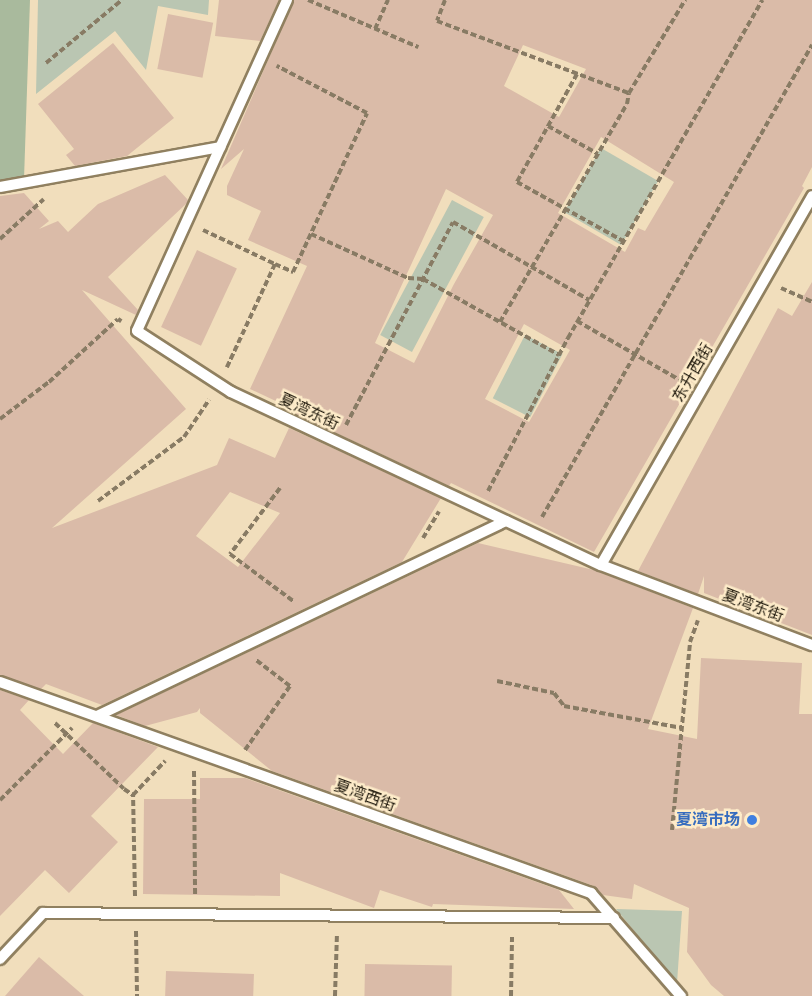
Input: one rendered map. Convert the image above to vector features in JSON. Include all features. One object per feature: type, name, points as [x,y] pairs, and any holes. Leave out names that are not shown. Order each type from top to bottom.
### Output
[{"type":"lane","points":[[137,332],[286,0]]},
{"type":"lane","points":[[0,187],[220,147]]},
{"type":"lane","name":"东升西街","points":[[601,565],[812,196]]},
{"type":"lane","name":"夏湾东街","points":[[137,332],[219,384],[337,442],[601,565],[812,645]]},
{"type":"lane","points":[[92,714],[240,648],[506,520]]},
{"type":"lane","name":"夏湾西街","points":[[0,682],[591,893],[681,996]]},
{"type":"lane","points":[[0,959],[43,913],[614,918]]},
{"type":"path","points":[[46,63],[122,0]]},
{"type":"path","points":[[308,0],[418,47]]},
{"type":"path","points":[[375,29],[388,0]]},
{"type":"path","points":[[445,0],[437,21],[629,93]]},
{"type":"path","points":[[500,322],[627,104],[629,93],[684,0]]},
{"type":"path","points":[[479,508],[577,321],[762,0]]},
{"type":"path","points":[[532,533],[812,45]]},
{"type":"path","points":[[186,222],[293,272],[367,112],[261,58]]},
{"type":"path","points":[[577,74],[517,182],[623,241]]},
{"type":"path","points":[[548,126],[597,154]]},
{"type":"path","points":[[0,239],[72,174]]},
{"type":"path","points":[[337,442],[453,222],[589,300]]},
{"type":"path","points":[[311,234],[408,278],[423,279],[559,355]]},
{"type":"path","points":[[98,501],[184,437],[219,384],[275,264]]},
{"type":"path","points":[[764,280],[812,302]]},
{"type":"path","points":[[0,419],[49,382],[118,319],[137,332]]},
{"type":"path","points":[[577,321],[700,392]]},
{"type":"path","points":[[280,488],[230,554],[310,614]]},
{"type":"path","points":[[404,569],[449,494]]},
{"type":"path","points":[[672,830],[690,642],[704,604]]},
{"type":"path","points":[[235,765],[291,686],[240,648]]},
{"type":"path","points":[[497,681],[554,693],[564,706],[682,728]]},
{"type":"path","points":[[35,694],[43,711],[123,789],[133,795]]},
{"type":"path","points":[[0,800],[66,734],[92,714]]},
{"type":"path","points":[[137,996],[133,795],[180,745]]},
{"type":"path","points":[[194,750],[195,915]]},
{"type":"path","points":[[335,996],[337,916]]},
{"type":"path","points":[[510,996],[512,917]]},
{"type":"green space","points":[[0,0],[30,0],[24,179],[0,184]]},
{"type":"green space","points":[[38,0],[209,0],[208,15],[158,6],[146,70],[115,31],[36,94]]},
{"type":"green space","points":[[601,148],[658,181],[621,245],[564,212]]},
{"type":"green space","points":[[452,200],[484,217],[412,352],[380,335]]},
{"type":"green space","points":[[525,335],[562,354],[530,417],[493,398]]},
{"type":"green space","points":[[616,909],[682,911],[677,983]]},
{"type":"building","points":[[219,0],[279,0],[260,41],[215,36]]},
{"type":"building","points":[[294,0],[812,0],[812,167],[802,186],[804,188],[594,552],[451,483],[449,486],[296,414],[297,411],[250,389],[307,266],[248,240],[261,211],[227,195],[227,186],[244,149],[221,169]],"holes":[[[523,45],[586,69],[559,117],[504,86]],[[601,137],[674,182],[645,231],[638,228],[625,252],[558,213]],[[446,189],[493,215],[454,284],[414,363],[375,343]],[[524,324],[570,350],[529,422],[485,399]]]},
{"type":"building","points":[[168,14],[213,23],[202,78],[157,69]]},
{"type":"building","points":[[113,43],[174,118],[127,156],[75,166],[66,155],[74,149],[38,104]]},
{"type":"building","points":[[165,175],[188,200],[108,277],[138,310],[136,315],[82,290],[186,409],[52,528],[217,465],[229,438],[275,458],[289,428],[441,498],[402,562],[102,705],[46,684],[41,689],[0,675],[0,196],[24,193],[49,221],[39,229],[58,221],[68,232],[98,204]],"holes":[[[230,492],[280,513],[238,567],[196,536]]]},
{"type":"building","points":[[197,250],[237,269],[201,346],[161,327]]},
{"type":"building","points":[[812,282],[812,635],[704,593],[704,576],[698,594],[638,571],[778,308],[792,316]]},
{"type":"building","points":[[478,543],[594,570],[693,608],[648,729],[697,739],[701,658],[802,663],[799,714],[812,714],[812,996],[724,996],[711,985],[687,952],[689,908],[634,884],[632,899],[603,895],[594,886],[272,771],[200,713],[200,708],[197,712],[145,726],[116,715]]},
{"type":"building","points":[[0,690],[29,700],[20,710],[63,754],[93,723],[158,747],[91,816],[118,842],[69,893],[45,870],[0,916]]},
{"type":"building","points":[[200,778],[245,778],[559,890],[574,909],[433,904],[432,907],[380,890],[374,908],[280,873],[280,896],[143,894],[144,799],[200,799]]},
{"type":"building","points":[[39,957],[84,996],[5,996]]},
{"type":"building","points":[[365,964],[452,966],[451,996],[364,996]]},
{"type":"building","points":[[166,971],[254,974],[253,996],[165,996]]},
{"type":"place","name":"夏湾市场","points":[[752,820]]}]
